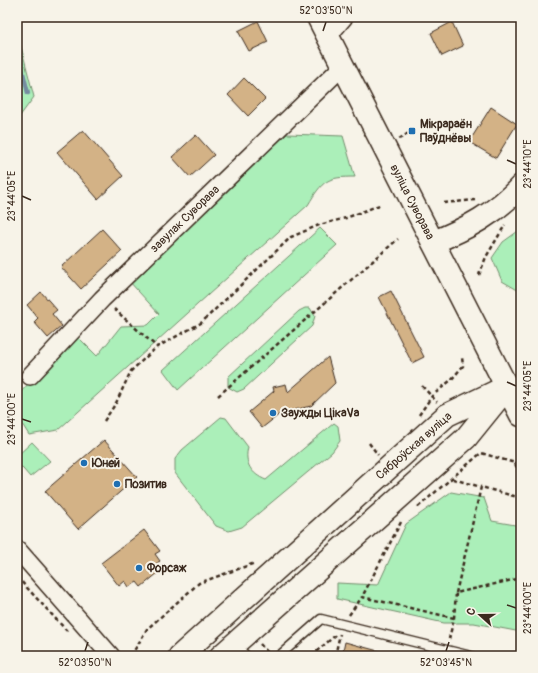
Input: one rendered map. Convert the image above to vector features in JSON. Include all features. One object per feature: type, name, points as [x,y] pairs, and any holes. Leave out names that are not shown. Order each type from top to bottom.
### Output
[{"type":"main road","name":"вуліца Суворава","points":[[318,17],[433,242],[514,385],[521,416]]},
{"type":"main road","points":[[433,242],[457,233],[486,218],[505,203],[521,186]]},
{"type":"main road","points":[[237,652],[466,438],[514,385]]},
{"type":"main road","name":"Сяброўская вуліца","points":[[180,656],[447,415],[514,385]]},
{"type":"street","points":[[328,36],[344,17]]},
{"type":"street","name":"завулак Суворава","points":[[30,376],[102,299],[343,66]]},
{"type":"street","points":[[17,549],[111,656]]},
{"type":"lane","points":[[279,656],[321,620],[471,656]]},
{"type":"path","points":[[104,421],[116,403],[131,371],[157,347],[201,322],[291,237],[319,225],[346,218],[382,204]]},
{"type":"path","points":[[479,276],[486,257],[506,224]]},
{"type":"path","points":[[218,396],[398,239]]},
{"type":"path","points":[[102,299],[157,347]]},
{"type":"path","points":[[417,418],[432,396],[451,380],[463,366],[462,357]]},
{"type":"path","points":[[422,386],[441,407]]},
{"type":"path","points":[[372,459],[384,449]]},
{"type":"path","points":[[412,512],[481,453],[514,463],[521,460]]},
{"type":"path","points":[[514,463],[521,480]]},
{"type":"path","points":[[452,479],[521,498]]},
{"type":"path","points":[[446,650],[454,618],[456,593],[481,487]]},
{"type":"path","points":[[395,526],[407,516]]},
{"type":"path","points":[[401,521],[362,597],[454,618]]},
{"type":"path","points":[[131,656],[148,629],[199,583],[257,562]]},
{"type":"path","points":[[17,577],[68,634]]},
{"type":"path","points":[[456,593],[521,578]]},
{"type":"path","points":[[311,656],[340,633]]},
{"type":"path","points":[[237,652],[258,642],[264,637]]},
{"type":"path","points":[[258,642],[271,656]]},
{"type":"green space","points":[[17,31],[34,97],[17,120]]},
{"type":"green space","points":[[287,134],[343,136],[355,177],[332,179],[322,185],[308,205],[58,430],[29,435],[17,416],[17,396],[75,334],[97,356],[121,326],[148,325],[159,314],[128,280]]},
{"type":"green space","points":[[320,228],[337,245],[178,390],[163,370]]},
{"type":"green space","points":[[521,229],[521,292],[502,281],[492,258],[503,242]]},
{"type":"green space","points":[[305,308],[310,308],[315,316],[312,326],[244,389],[237,392],[228,387],[228,377],[299,311]]},
{"type":"green space","points":[[221,417],[226,418],[248,447],[247,458],[250,467],[256,475],[266,480],[334,423],[338,426],[340,441],[332,452],[242,527],[229,531],[216,526],[175,473],[175,459],[182,450]]},
{"type":"green space","points":[[32,442],[50,461],[30,477],[17,462],[17,456]]},
{"type":"green space","points":[[451,492],[484,498],[492,521],[521,526],[521,632],[474,623],[444,623],[337,599],[337,583],[378,585],[406,524]]},
{"type":"building","points":[[258,21],[268,42],[249,51],[238,31]]},
{"type":"building","points":[[452,22],[463,46],[442,56],[431,33]]},
{"type":"building","points":[[244,78],[265,99],[248,116],[228,95]]},
{"type":"building","points":[[491,107],[517,124],[496,158],[469,142]]},
{"type":"building","points":[[83,130],[123,176],[98,199],[57,152]]},
{"type":"building","points":[[196,135],[214,155],[190,177],[172,157]]},
{"type":"building","points":[[102,229],[122,251],[81,289],[61,267]]},
{"type":"building","points":[[391,291],[424,357],[412,363],[379,297]]},
{"type":"building","points":[[41,292],[57,310],[52,314],[62,326],[48,338],[34,322],[38,318],[27,305]]},
{"type":"building","points":[[328,357],[335,383],[311,406],[281,413],[262,428],[249,412],[274,391],[273,387],[286,384],[288,392]]},
{"type":"building","points":[[104,440],[137,477],[78,529],[45,491]]},
{"type":"building","points":[[144,530],[160,551],[155,554],[160,561],[153,566],[158,573],[141,587],[137,582],[129,587],[125,581],[119,586],[101,563]]},
{"type":"building","points":[[345,642],[382,652],[382,656],[342,656]]},
{"type":"waterway","points":[[17,49],[28,93]]},
{"type":"place","name":"Мікрараён Паўднёвы","points":[[412,131]]},
{"type":"place","name":"Заужды ЦікаVа","points":[[273,413]]},
{"type":"place","name":"Юней","points":[[84,463]]},
{"type":"place","name":"Позитив","points":[[117,484]]},
{"type":"place","name":"Форсаж","points":[[139,568]]}]
